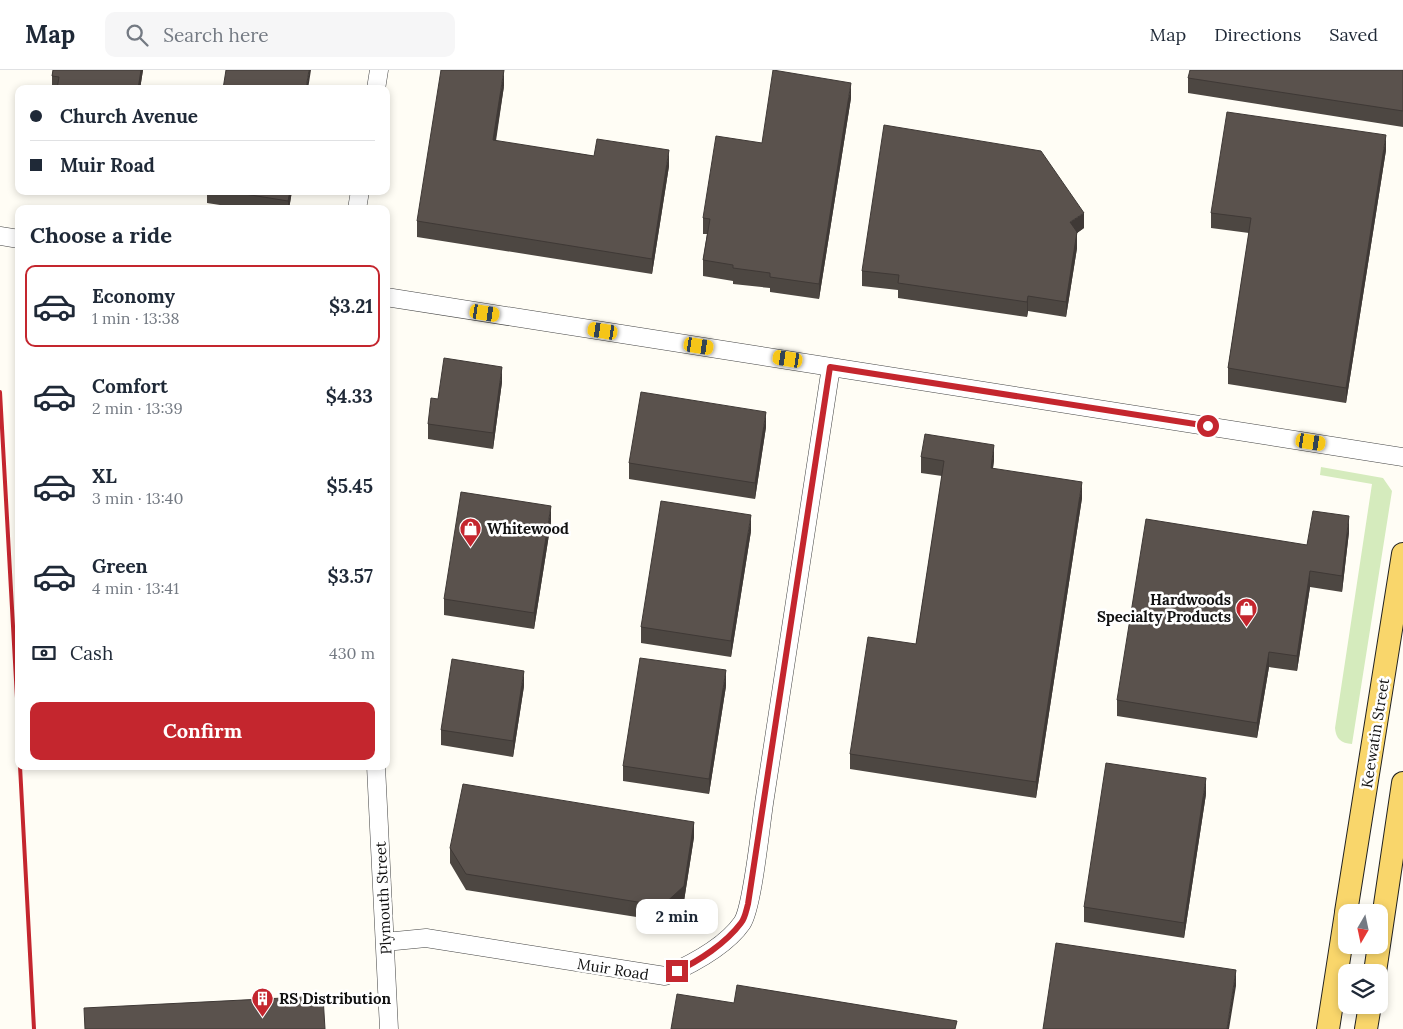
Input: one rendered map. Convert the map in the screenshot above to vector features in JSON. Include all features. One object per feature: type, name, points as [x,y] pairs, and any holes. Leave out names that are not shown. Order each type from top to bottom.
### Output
[{"type":"main road","name":"Keewatin Street","points":[[1347,904],[1403,554]]},
{"type":"main road","points":[[1376,964],[1403,783]]},
{"type":"main road","name":"Keewatin Street","points":[[1328,1029],[1340,954]]},
{"type":"main road","points":[[1366,1029],[1368,1014]]},
{"type":"street","points":[[377,85],[379,70]]},
{"type":"street","points":[[0,236],[15,239]]},
{"type":"street","points":[[390,298],[1403,457]]},
{"type":"street","name":"Muir Road","points":[[385,942],[426,938],[665,976],[689,966],[730,936],[743,922],[748,904],[830,367]]},
{"type":"street","name":"Plymouth Street","points":[[376,770],[390,1029]]},
{"type":"green space","points":[[1321,467],[1383,478],[1392,491],[1352,744],[1340,740],[1335,728],[1372,484],[1320,475]]},
{"type":"building","points":[[53,70],[141,70],[139,85],[58,85],[59,77],[52,76]]},
{"type":"building","points":[[226,70],[309,70],[307,85],[224,85]]},
{"type":"building","points":[[441,70],[504,70],[493,140],[594,156],[597,139],[669,150],[652,259],[417,221]]},
{"type":"building","points":[[773,70],[851,83],[819,284],[770,277],[770,273],[733,268],[733,265],[703,260],[710,219],[703,218],[716,136],[762,143]]},
{"type":"building","points":[[1190,70],[1403,70],[1403,111],[1188,78]]},
{"type":"building","points":[[1227,112],[1386,135],[1346,388],[1228,368],[1251,218],[1211,213]]},
{"type":"building","points":[[884,125],[1041,151],[1084,213],[1070,222],[1077,232],[1066,302],[1028,296],[1027,302],[898,283],[899,275],[862,271]]},
{"type":"building","points":[[251,195],[289,195],[288,201]]},
{"type":"building","points":[[444,358],[502,367],[493,433],[428,424],[431,398],[438,399]]},
{"type":"building","points":[[641,392],[766,412],[755,483],[629,463]]},
{"type":"building","points":[[925,434],[994,445],[991,468],[1082,482],[1036,782],[850,754],[868,637],[916,644],[944,461],[921,457]]},
{"type":"building","points":[[461,492],[551,506],[534,613],[444,599]]},
{"type":"building","points":[[661,501],[751,515],[731,641],[641,627]]},
{"type":"building","points":[[1313,511],[1349,516],[1342,576],[1310,571],[1297,656],[1269,652],[1257,723],[1117,700],[1146,519],[1307,545]]},
{"type":"building","points":[[640,658],[726,670],[709,779],[623,766]]},
{"type":"building","points":[[452,659],[524,671],[513,741],[441,730]]},
{"type":"building","points":[[1106,763],[1206,778],[1184,923],[1084,907]]},
{"type":"building","points":[[463,784],[694,822],[684,886],[662,906],[466,874],[450,848]]},
{"type":"building","points":[[1056,943],[1236,970],[1227,1029],[1043,1029]]},
{"type":"building","points":[[737,985],[957,1021],[955,1029],[671,1029],[677,994],[734,1003]]},
{"type":"building","points":[[323,996],[325,1029],[85,1029],[84,1008]]},
{"type":"railway","points":[[0,392],[15,662]]},
{"type":"railway","points":[[20,770],[34,1029]]},
{"type":"place","name":"Whitewood","points":[[471,547]]},
{"type":"place","name":"Hardwoods Specialty Products","points":[[1247,627]]},
{"type":"place","name":"RS Distribution","points":[[263,1017]]},
{"type":"route","points":[[677,971],[689,966],[730,936],[743,922],[748,904],[830,367],[1208,426]]}]
